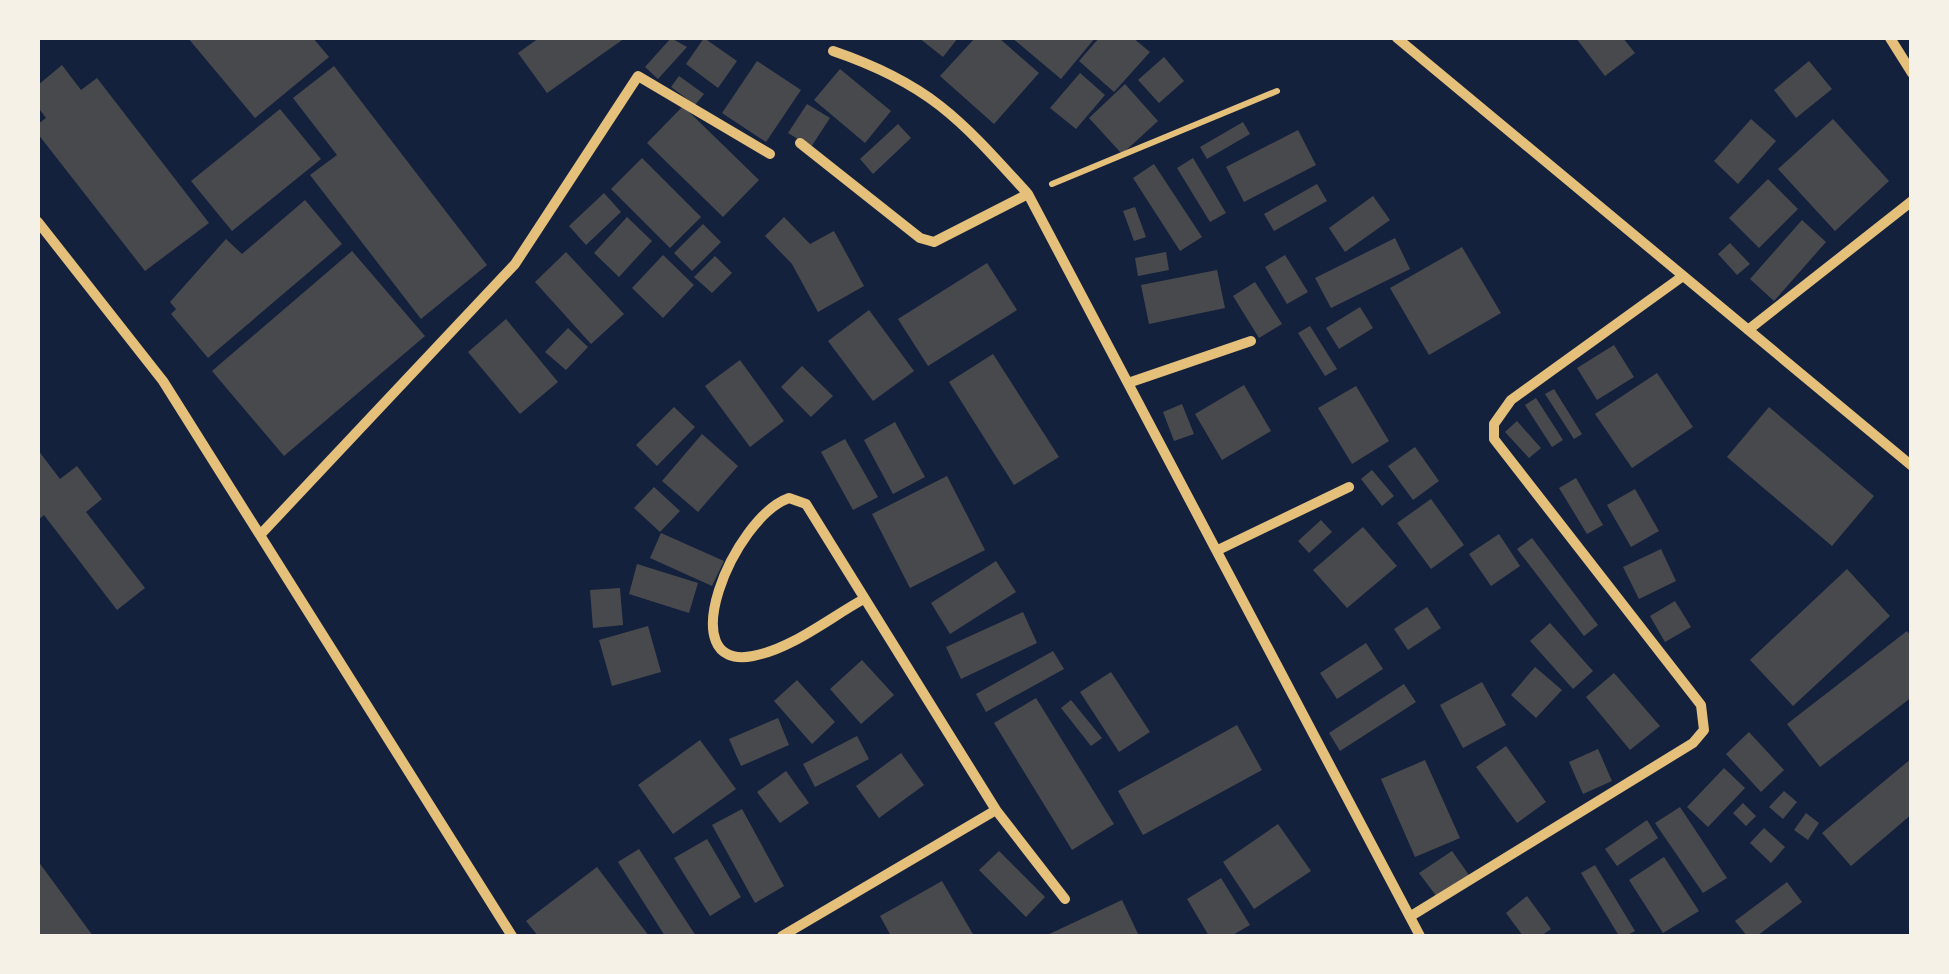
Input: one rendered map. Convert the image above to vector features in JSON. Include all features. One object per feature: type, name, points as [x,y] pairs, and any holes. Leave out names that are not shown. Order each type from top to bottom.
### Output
[{"type":"street","points":[[1397,38],[1912,466]]},
{"type":"street","points":[[1890,38],[1912,73]]},
{"type":"street","points":[[1900,54],[1912,46]]},
{"type":"street","points":[[833,51],[890,70],[933,98],[966,126],[1028,194],[1131,382],[1420,936]]},
{"type":"street","points":[[260,535],[515,264],[638,76],[770,154]]},
{"type":"street","points":[[800,143],[920,238],[934,242],[1028,194]]},
{"type":"street","points":[[1748,330],[1912,201]]},
{"type":"street","points":[[38,222],[163,381],[512,936]]},
{"type":"street","points":[[1411,916],[1693,743],[1704,730],[1700,705],[1494,439],[1494,424],[1511,400],[1683,276]]},
{"type":"street","points":[[1131,382],[1251,341]]},
{"type":"street","points":[[1218,550],[1349,487]]},
{"type":"street","points":[[862,600],[782,646],[752,656],[734,656],[722,647],[714,631],[716,586],[749,528],[772,504],[789,498],[806,504],[862,600],[996,810],[1064,899]]},
{"type":"street","points":[[782,936],[996,810]]},
{"type":"path","points":[[1028,194],[1276,91]]},
{"type":"building","points":[[188,38],[313,38],[329,57],[255,118]]},
{"type":"building","points":[[539,38],[625,38],[547,93],[518,53]]},
{"type":"building","points":[[671,38],[687,47],[658,79],[645,67]]},
{"type":"building","points":[[704,38],[737,61],[718,88],[686,64]]},
{"type":"building","points":[[919,38],[958,38],[943,57]]},
{"type":"building","points":[[975,38],[999,38],[1039,73],[994,124],[940,76]]},
{"type":"building","points":[[1012,38],[1095,38],[1061,79]]},
{"type":"building","points":[[1099,38],[1133,38],[1150,52],[1114,92],[1079,61]]},
{"type":"building","points":[[1576,38],[1623,38],[1635,53],[1605,76]]},
{"type":"building","points":[[1164,57],[1184,81],[1159,103],[1138,80]]},
{"type":"building","points":[[757,61],[801,90],[766,142],[722,113]]},
{"type":"building","points":[[1809,61],[1832,89],[1796,118],[1774,90]]},
{"type":"building","points":[[62,65],[81,90],[97,78],[209,223],[145,271],[38,134],[38,124],[46,118],[38,107],[38,85]]},
{"type":"building","points":[[334,66],[487,265],[421,319],[310,175],[337,155],[293,98]]},
{"type":"building","points":[[840,69],[891,111],[865,143],[814,100]]},
{"type":"building","points":[[1080,73],[1105,95],[1076,129],[1050,108]]},
{"type":"building","points":[[679,76],[704,94],[695,105],[671,87]]},
{"type":"building","points":[[1125,84],[1158,121],[1122,154],[1089,118]]},
{"type":"building","points":[[807,104],[830,118],[811,147],[788,133]]},
{"type":"building","points":[[683,106],[759,180],[723,217],[647,143]]},
{"type":"building","points":[[280,109],[321,159],[232,231],[191,181]]},
{"type":"building","points":[[1751,119],[1776,141],[1738,184],[1714,161]]},
{"type":"building","points":[[1833,119],[1889,181],[1835,231],[1778,169]]},
{"type":"building","points":[[1243,122],[1250,134],[1207,159],[1200,147]]},
{"type":"building","points":[[898,124],[911,138],[873,174],[860,159]]},
{"type":"building","points":[[1298,130],[1316,165],[1244,202],[1226,167]]},
{"type":"building","points":[[642,158],[701,217],[670,248],[611,189]]},
{"type":"building","points":[[1193,158],[1226,213],[1210,222],[1177,168]]},
{"type":"building","points":[[1154,164],[1202,237],[1180,251],[1133,178]]},
{"type":"building","points":[[1768,179],[1798,209],[1759,248],[1729,218]]},
{"type":"building","points":[[1317,184],[1327,201],[1274,231],[1264,214]]},
{"type":"building","points":[[604,193],[621,212],[586,245],[569,226]]},
{"type":"building","points":[[1373,196],[1390,220],[1345,252],[1329,228]]},
{"type":"building","points":[[305,200],[342,244],[208,358],[171,314],[176,309],[170,302],[226,239],[242,254]]},
{"type":"building","points":[[1135,207],[1146,237],[1134,241],[1123,211]]},
{"type":"building","points":[[627,217],[652,241],[619,277],[594,253]]},
{"type":"building","points":[[784,217],[810,244],[834,231],[864,286],[818,312],[792,264],[765,236]]},
{"type":"building","points":[[1802,220],[1826,242],[1774,301],[1750,279]]},
{"type":"building","points":[[703,224],[721,242],[692,271],[674,253]]},
{"type":"building","points":[[1395,238],[1410,269],[1331,308],[1315,278]]},
{"type":"building","points":[[1730,243],[1750,264],[1737,275],[1718,254]]},
{"type":"building","points":[[1462,247],[1501,313],[1429,355],[1390,288]]},
{"type":"building","points":[[352,251],[425,336],[284,456],[212,371]]},
{"type":"building","points":[[566,252],[624,314],[591,344],[535,282]]},
{"type":"building","points":[[1166,252],[1169,270],[1138,276],[1135,258]]},
{"type":"building","points":[[663,255],[694,285],[663,318],[632,288]]},
{"type":"building","points":[[1285,255],[1308,292],[1287,304],[1265,267]]},
{"type":"building","points":[[715,256],[732,273],[712,293],[694,277]]},
{"type":"building","points":[[987,263],[1017,310],[928,366],[898,319]]},
{"type":"building","points":[[1217,270],[1225,308],[1149,324],[1141,285]]},
{"type":"building","points":[[1255,282],[1282,324],[1259,338],[1233,296]]},
{"type":"building","points":[[1360,307],[1373,328],[1339,349],[1326,328]]},
{"type":"building","points":[[869,310],[914,371],[873,401],[828,341]]},
{"type":"building","points":[[506,319],[558,382],[520,414],[468,352]]},
{"type":"building","points":[[1310,326],[1337,369],[1325,376],[1298,333]]},
{"type":"building","points":[[568,328],[588,347],[566,370],[545,352]]},
{"type":"building","points":[[1614,345],[1634,377],[1597,400],[1577,368]]},
{"type":"building","points":[[993,354],[1059,457],[1014,485],[949,382]]},
{"type":"building","points":[[740,360],[784,421],[750,447],[705,386]]},
{"type":"building","points":[[802,366],[833,396],[811,417],[781,387]]},
{"type":"building","points":[[1657,373],[1693,427],[1632,468],[1595,414]]},
{"type":"building","points":[[1244,385],[1271,431],[1222,460],[1195,414]]},
{"type":"building","points":[[1356,386],[1389,441],[1352,464],[1318,408]]},
{"type":"building","points":[[1554,389],[1582,434],[1574,439],[1545,394]]},
{"type":"building","points":[[1536,398],[1563,440],[1552,447],[1525,405]]},
{"type":"building","points":[[1182,404],[1194,434],[1174,441],[1163,412]]},
{"type":"building","points":[[674,407],[695,427],[657,466],[636,445]]},
{"type":"building","points":[[1769,407],[1874,496],[1832,546],[1727,457]]},
{"type":"building","points":[[1517,421],[1541,448],[1529,458],[1505,432]]},
{"type":"building","points":[[895,422],[925,477],[893,494],[864,440]]},
{"type":"building","points":[[702,434],[738,466],[698,512],[662,481]]},
{"type":"building","points":[[845,439],[878,497],[853,510],[821,452]]},
{"type":"building","points":[[1415,447],[1439,481],[1413,500],[1388,466]]},
{"type":"building","points":[[38,450],[60,479],[77,466],[102,499],[86,512],[145,588],[117,610],[44,515],[38,520]]},
{"type":"building","points":[[1372,470],[1394,496],[1382,506],[1361,479]]},
{"type":"building","points":[[947,476],[985,550],[910,588],[872,514]]},
{"type":"building","points":[[1576,478],[1603,525],[1587,534],[1559,488]]},
{"type":"building","points":[[654,487],[680,511],[660,532],[634,508]]},
{"type":"building","points":[[1635,489],[1659,531],[1631,547],[1607,505]]},
{"type":"building","points":[[1431,499],[1464,545],[1431,569],[1397,523]]},
{"type":"building","points":[[1321,520],[1332,532],[1309,553],[1298,541]]},
{"type":"building","points":[[1363,527],[1397,566],[1347,608],[1313,570]]},
{"type":"building","points":[[661,533],[724,561],[712,586],[650,558]]},
{"type":"building","points":[[1499,534],[1520,566],[1491,586],[1469,554]]},
{"type":"building","points":[[1532,538],[1598,625],[1584,636],[1517,549]]},
{"type":"building","points":[[1661,549],[1676,581],[1639,599],[1623,567]]},
{"type":"building","points":[[996,561],[1016,592],[950,634],[931,603]]},
{"type":"building","points":[[637,564],[698,583],[689,613],[629,594]]},
{"type":"building","points":[[1847,569],[1890,616],[1793,706],[1750,660]]},
{"type":"building","points":[[620,588],[623,625],[593,628],[590,590]]},
{"type":"building","points":[[1675,601],[1691,627],[1665,642],[1650,616]]},
{"type":"building","points":[[1427,607],[1441,628],[1408,650],[1394,629]]},
{"type":"building","points":[[1023,612],[1037,643],[961,679],[946,647]]},
{"type":"building","points":[[1550,623],[1593,671],[1573,689],[1530,641]]},
{"type":"building","points":[[648,626],[661,672],[612,686],[599,640]]},
{"type":"building","points":[[1907,631],[1912,637],[1912,697],[1820,767],[1787,724]]},
{"type":"building","points":[[1366,643],[1383,669],[1337,699],[1320,673]]},
{"type":"building","points":[[1053,651],[1064,669],[986,712],[976,694]]},
{"type":"building","points":[[862,660],[894,695],[861,724],[830,689]]},
{"type":"building","points":[[1535,667],[1562,690],[1536,718],[1511,695]]},
{"type":"building","points":[[1111,672],[1150,732],[1119,752],[1080,692]]},
{"type":"building","points":[[1614,673],[1660,726],[1630,750],[1586,697]]},
{"type":"building","points":[[797,680],[835,722],[812,744],[774,701]]},
{"type":"building","points":[[1482,682],[1506,725],[1463,748],[1440,705]]},
{"type":"building","points":[[1404,684],[1416,702],[1340,751],[1329,733]]},
{"type":"building","points":[[1036,698],[1114,824],[1072,850],[994,723]]},
{"type":"building","points":[[1071,700],[1102,738],[1091,746],[1061,708]]},
{"type":"building","points":[[778,718],[789,745],[741,766],[729,739]]},
{"type":"building","points":[[1237,725],[1262,770],[1143,835],[1118,791]]},
{"type":"building","points":[[1749,732],[1784,770],[1761,792],[1726,754]]},
{"type":"building","points":[[857,736],[869,759],[815,787],[803,764]]},
{"type":"building","points":[[700,740],[736,789],[673,834],[638,785]]},
{"type":"building","points":[[1506,746],[1546,802],[1517,823],[1476,767]]},
{"type":"building","points":[[1598,749],[1612,781],[1583,794],[1569,762]]},
{"type":"building","points":[[901,753],[924,785],[879,818],[856,786]]},
{"type":"building","points":[[1912,758],[1912,814],[1851,866],[1822,833]]},
{"type":"building","points":[[1425,760],[1460,838],[1415,857],[1381,779]]},
{"type":"building","points":[[1724,768],[1745,788],[1708,827],[1687,807]]},
{"type":"building","points":[[786,771],[809,803],[780,823],[757,792]]},
{"type":"building","points":[[1784,791],[1797,802],[1783,819],[1769,807]]},
{"type":"building","points":[[1743,803],[1756,816],[1746,826],[1733,813]]},
{"type":"building","points":[[1680,807],[1727,878],[1703,893],[1655,823]]},
{"type":"building","points":[[742,809],[784,886],[755,903],[712,825]]},
{"type":"building","points":[[1806,813],[1819,823],[1808,840],[1794,830]]},
{"type":"building","points":[[1647,820],[1658,838],[1617,866],[1605,849]]},
{"type":"building","points":[[1278,824],[1311,871],[1254,909],[1223,862]]},
{"type":"building","points":[[1764,828],[1785,847],[1771,863],[1750,843]]},
{"type":"building","points":[[707,839],[741,897],[710,916],[674,858]]},
{"type":"building","points":[[639,849],[696,936],[665,936],[618,862]]},
{"type":"building","points":[[999,851],[1045,897],[1026,917],[979,870]]},
{"type":"building","points":[[1452,851],[1469,875],[1437,897],[1419,873]]},
{"type":"building","points":[[1664,857],[1699,911],[1663,933],[1629,880]]},
{"type":"building","points":[[38,861],[93,936],[38,936]]},
{"type":"building","points":[[1595,865],[1635,931],[1626,936],[1619,936],[1581,873]]},
{"type":"building","points":[[597,867],[649,936],[538,936],[526,921]]},
{"type":"building","points":[[1221,878],[1250,925],[1231,936],[1209,936],[1187,899]]},
{"type":"building","points":[[942,881],[974,936],[891,936],[880,916]]},
{"type":"building","points":[[1787,882],[1802,902],[1757,936],[1747,936],[1735,921]]},
{"type":"building","points":[[1527,896],[1551,929],[1541,936],[1523,936],[1506,913]]},
{"type":"building","points":[[1122,900],[1139,936],[1045,936]]}]
